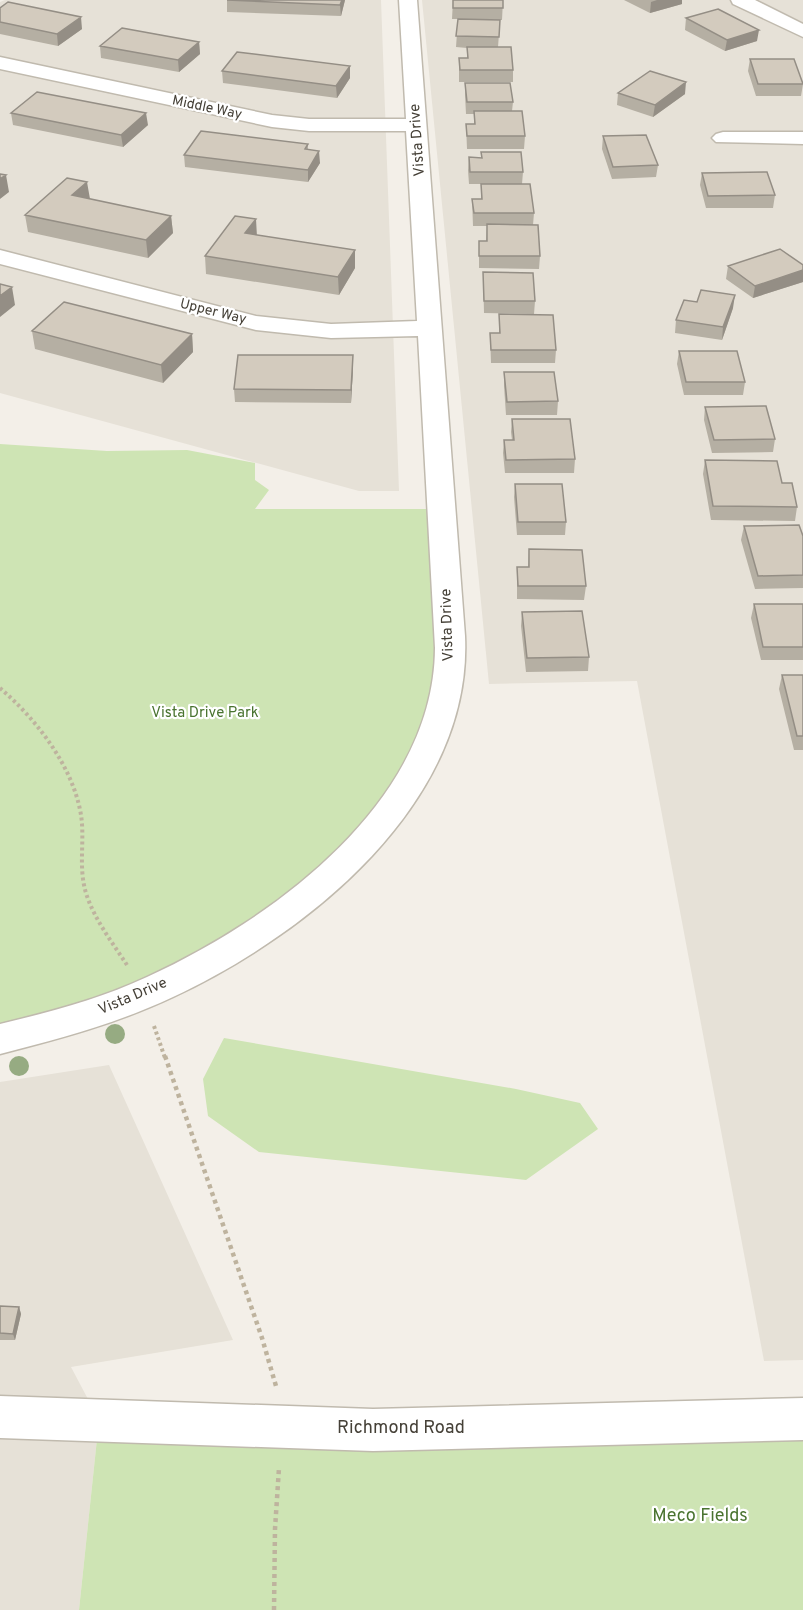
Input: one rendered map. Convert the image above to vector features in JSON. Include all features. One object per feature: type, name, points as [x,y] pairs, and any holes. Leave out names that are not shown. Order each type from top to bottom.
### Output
[{"type":"street","name":"Vista Drive","points":[[0,1039],[51,1028],[107,1010],[143,995],[238,948],[320,886],[356,852],[406,790],[426,755],[440,716],[450,667],[449,620],[408,0]]},
{"type":"street","points":[[740,0],[803,31]]},
{"type":"street","name":"Middle Way","points":[[0,63],[272,122],[309,125],[417,125]]},
{"type":"street","points":[[723,138],[803,138]]},
{"type":"street","name":"Upper Way","points":[[0,257],[256,323],[331,331],[430,328]]},
{"type":"street","name":"Richmond Road","points":[[0,1417],[373,1430],[803,1419]]},
{"type":"path","points":[[0,688],[13,698],[45,738],[74,793],[80,812],[82,870],[86,892],[95,915],[128,966],[143,995],[278,1389],[282,1426],[275,1529],[274,1610]]},
{"type":"shaded area","points":[[5,0],[381,0],[399,491],[359,491],[0,393],[0,2]]},
{"type":"shaded area","points":[[422,0],[803,0],[803,1360],[764,1361],[637,681],[489,684]]},
{"type":"shaded area","points":[[109,1065],[233,1340],[71,1367],[99,1420],[79,1610],[0,1610],[0,1082]]},
{"type":"green space","name":"Vista Drive Park","points":[[0,444],[107,451],[187,450],[255,463],[255,480],[269,490],[255,509],[442,509],[449,619],[406,790],[238,948],[0,1039]]},
{"type":"green space","points":[[224,1038],[516,1089],[580,1103],[598,1129],[526,1180],[259,1152],[208,1116],[203,1079]]},
{"type":"green space","name":"Meco Fields","points":[[803,1419],[803,1610],[79,1610],[99,1420]]},
{"type":"building","points":[[227,0],[342,0],[340,5]]},
{"type":"building","points":[[453,0],[503,0],[503,8],[453,8]]},
{"type":"building","points":[[8,2],[81,17],[57,34],[0,22],[0,8]]},
{"type":"building","points":[[718,9],[759,30],[727,40],[686,18]]},
{"type":"building","points":[[458,19],[500,20],[499,37],[456,36]]},
{"type":"building","points":[[122,28],[199,42],[178,60],[100,46]]},
{"type":"building","points":[[467,47],[511,47],[513,70],[460,70],[459,58],[468,58]]},
{"type":"building","points":[[237,52],[350,66],[336,86],[222,71]]},
{"type":"building","points":[[750,59],[794,59],[803,84],[758,84]]},
{"type":"building","points":[[650,71],[686,82],[655,105],[618,93]]},
{"type":"building","points":[[465,83],[510,83],[513,102],[467,102]]},
{"type":"building","points":[[37,92],[146,113],[121,135],[11,113]]},
{"type":"building","points":[[474,111],[522,111],[525,136],[467,136],[466,124],[475,124]]},
{"type":"building","points":[[201,131],[308,144],[305,149],[319,151],[308,170],[184,155]]},
{"type":"building","points":[[646,135],[658,165],[613,167],[603,136]]},
{"type":"building","points":[[481,152],[521,152],[523,172],[470,172],[469,157],[482,158]]},
{"type":"building","points":[[767,172],[775,195],[708,196],[702,173]]},
{"type":"building","points":[[67,178],[87,182],[72,195],[171,216],[146,240],[25,215]]},
{"type":"building","points":[[481,184],[530,184],[534,213],[474,213],[472,199],[482,199]]},
{"type":"building","points":[[235,216],[256,219],[245,233],[355,250],[338,277],[205,256]]},
{"type":"building","points":[[487,224],[538,225],[540,256],[479,256],[479,241],[487,241]]},
{"type":"building","points":[[780,249],[803,265],[803,270],[755,286],[728,266]]},
{"type":"building","points":[[483,272],[533,273],[535,301],[484,301]]},
{"type":"building","points":[[0,284],[12,287],[0,296]]},
{"type":"building","points":[[701,290],[735,295],[723,327],[676,320],[684,300],[697,302]]},
{"type":"building","points":[[64,302],[192,334],[161,365],[32,331]]},
{"type":"building","points":[[499,314],[553,315],[556,350],[491,350],[490,333],[500,333]]},
{"type":"building","points":[[679,351],[737,351],[745,382],[686,382]]},
{"type":"building","points":[[238,355],[353,355],[351,390],[234,389]]},
{"type":"building","points":[[504,372],[554,372],[558,401],[507,402]]},
{"type":"building","points":[[766,406],[775,439],[714,440],[705,407]]},
{"type":"building","points":[[512,419],[570,419],[575,459],[506,460],[504,440],[514,440]]},
{"type":"building","points":[[705,460],[777,461],[782,483],[792,483],[797,507],[713,506]]},
{"type":"building","points":[[515,484],[562,484],[566,522],[518,522]]},
{"type":"building","points":[[799,525],[803,536],[803,575],[758,576],[744,526]]},
{"type":"building","points":[[529,549],[582,550],[586,586],[518,586],[517,567],[529,567]]},
{"type":"building","points":[[754,604],[803,604],[803,647],[763,647]]},
{"type":"building","points":[[582,611],[589,657],[527,658],[522,612]]},
{"type":"building","points":[[782,675],[803,675],[803,736],[797,736]]},
{"type":"building","points":[[0,1306],[19,1307],[13,1334],[0,1333]]}]
